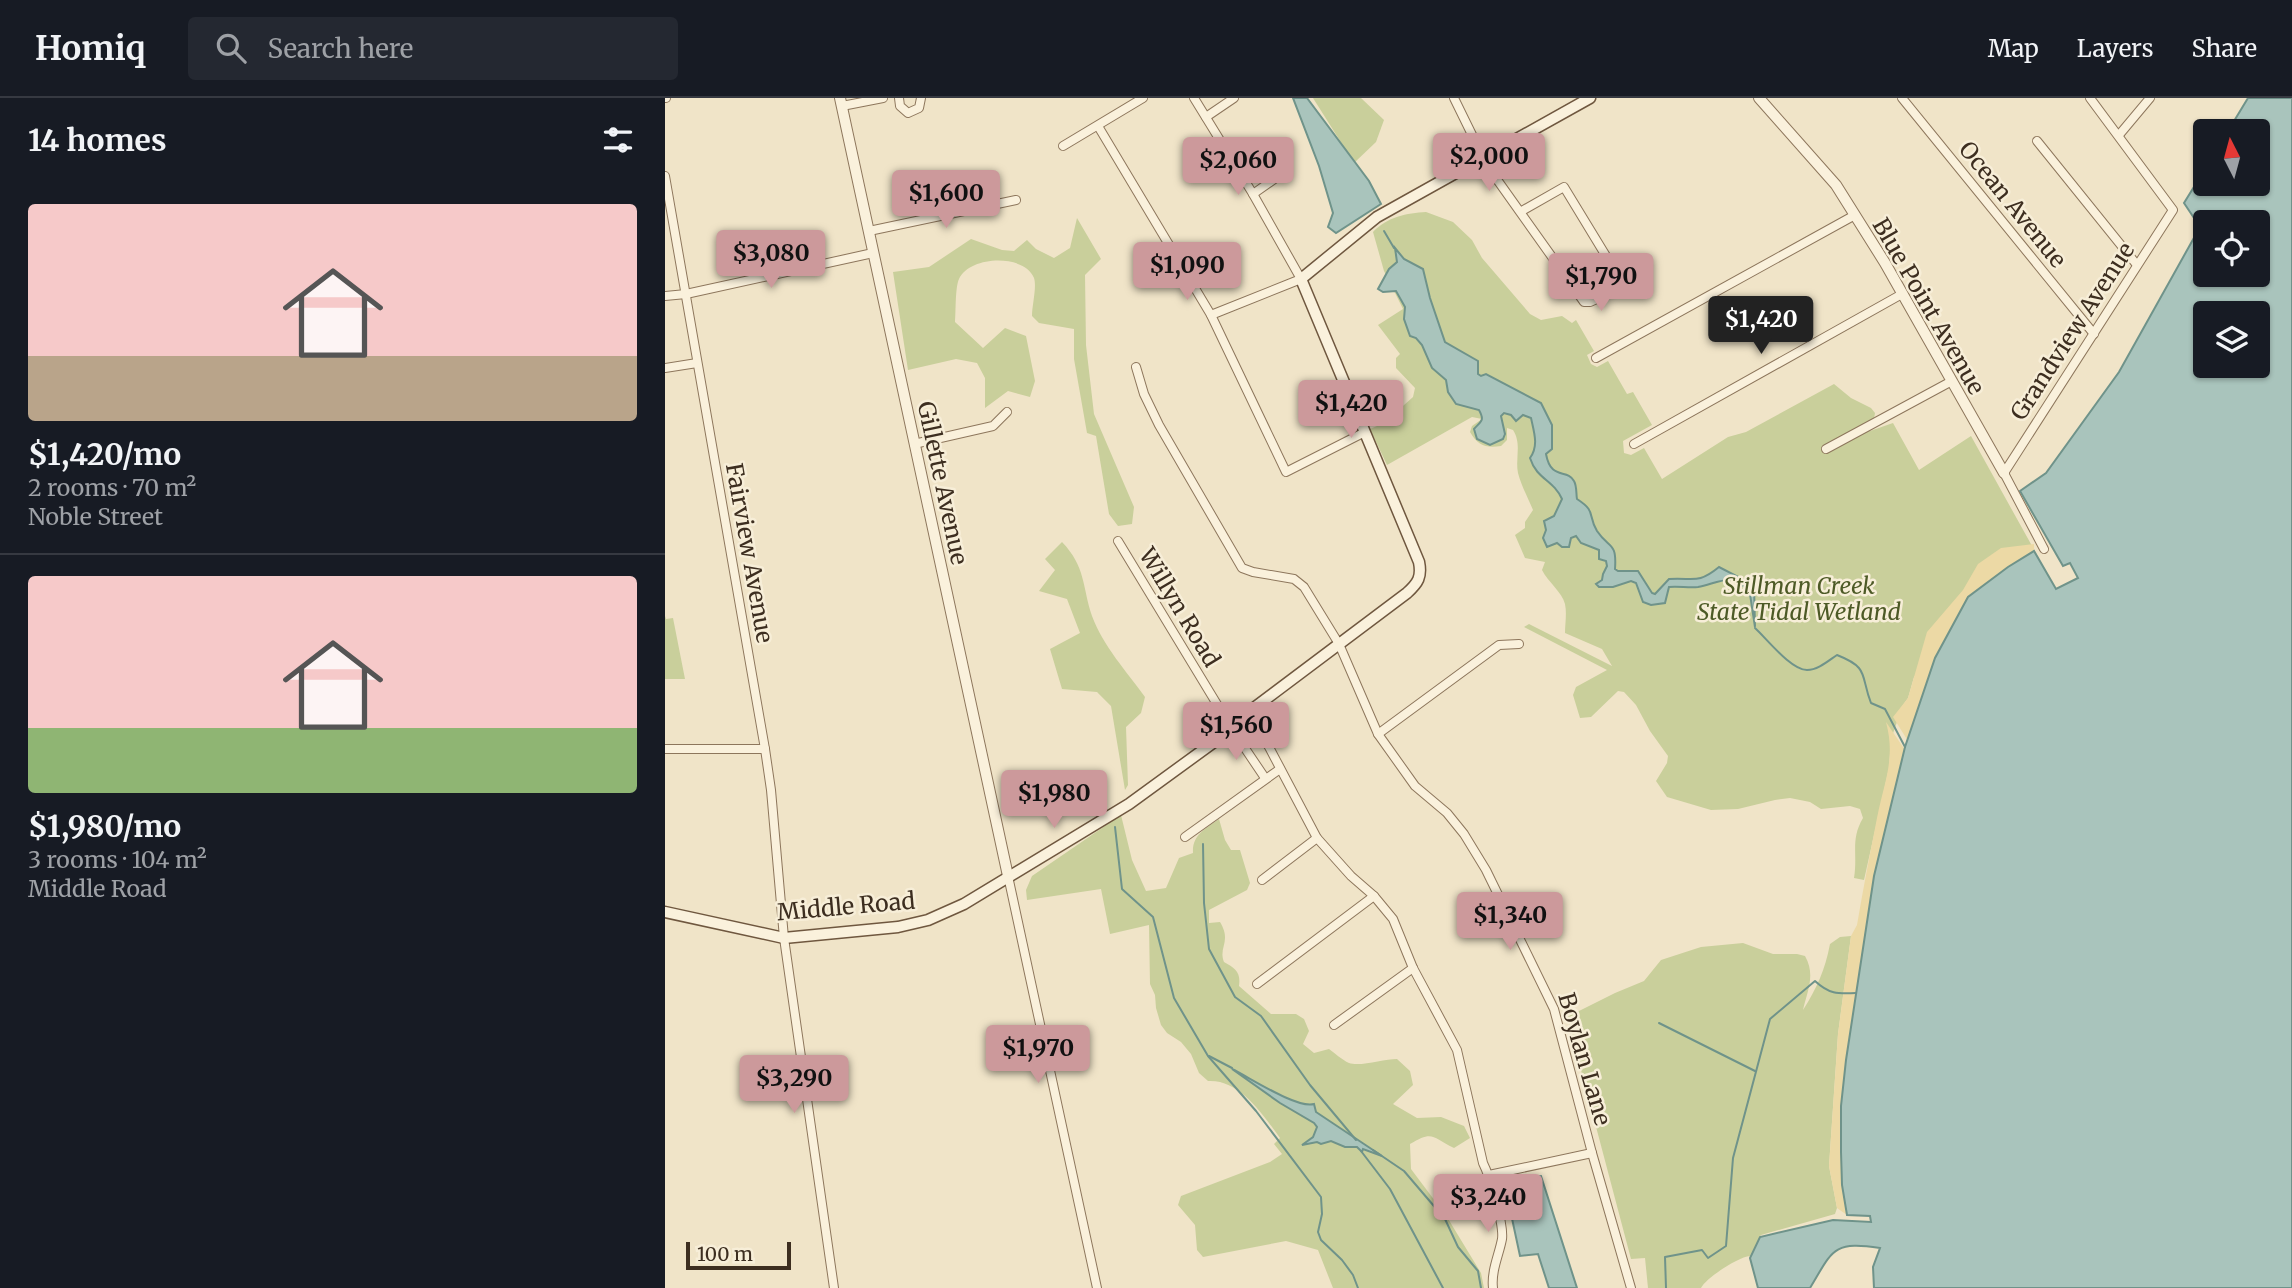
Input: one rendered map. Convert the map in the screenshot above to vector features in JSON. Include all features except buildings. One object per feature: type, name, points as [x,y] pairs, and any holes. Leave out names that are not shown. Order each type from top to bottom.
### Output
[{"type":"main road","points":[[1301,279],[1377,217],[1590,98]]},
{"type":"main road","name":"Middle Road","points":[[665,912],[784,938],[898,927],[928,920],[964,904],[1129,804],[1232,729],[1246,714],[1418,583],[1420,571],[1301,279]]},
{"type":"street","points":[[841,102],[883,98]]},
{"type":"street","points":[[899,98],[900,106],[908,113],[919,108],[921,98]]},
{"type":"street","points":[[1063,146],[1143,98]]},
{"type":"street","points":[[1206,117],[1234,98]]},
{"type":"street","points":[[1454,98],[1483,156],[1520,212],[1576,293],[1584,302],[1590,302],[1621,288],[1620,279],[1564,187],[1520,212]]},
{"type":"street","name":"Blue Point Avenue","points":[[1759,98],[1828,176],[1855,215],[2004,473],[2044,549]]},
{"type":"street","name":"Ocean Avenue","points":[[1902,98],[2094,334]]},
{"type":"street","points":[[2090,98],[2119,135],[2150,98]]},
{"type":"street","points":[[1195,100],[1301,279],[1211,315]]},
{"type":"street","name":"Gillette Avenue","points":[[841,102],[1008,876]]},
{"type":"street","points":[[1098,126],[1211,315],[1286,472],[1365,432]]},
{"type":"street","name":"Grandview Avenue","points":[[2004,473],[2173,210],[2119,135]]},
{"type":"street","points":[[2037,141],[2137,265]]},
{"type":"street","points":[[1253,194],[1283,173]]},
{"type":"street","name":"Fairview Avenue","points":[[665,176],[765,749],[784,938],[834,1288]]},
{"type":"street","points":[[869,231],[1016,200]]},
{"type":"street","points":[[1596,358],[1855,215]]},
{"type":"street","points":[[665,296],[686,294],[873,253]]},
{"type":"street","points":[[1634,444],[1902,294]]},
{"type":"street","points":[[665,368],[698,363]]},
{"type":"street","name":"Boylan Lane","points":[[1136,367],[1144,394],[1159,425],[1242,568],[1294,579],[1304,587],[1339,644],[1378,734],[1415,786],[1447,813],[1464,834],[1486,870],[1554,1009],[1631,1288]]},
{"type":"street","points":[[1826,449],[1950,382]]},
{"type":"street","points":[[914,444],[993,426],[1007,412]]},
{"type":"street","name":"Willyn Road","points":[[1118,541],[1232,729],[1265,778]]},
{"type":"street","points":[[1378,734],[1499,645],[1519,644]]},
{"type":"street","points":[[1246,714],[1269,747],[1317,838],[1346,871],[1374,895],[1393,919],[1413,968],[1457,1051],[1503,1235],[1492,1279],[1493,1288]]},
{"type":"street","points":[[665,749],[765,749]]},
{"type":"street","points":[[1185,837],[1280,769]]},
{"type":"street","points":[[1262,880],[1317,838]]},
{"type":"street","points":[[1008,876],[1097,1288]]},
{"type":"street","points":[[1257,984],[1374,895]]},
{"type":"street","points":[[1334,1025],[1413,968]]},
{"type":"street","points":[[1489,1175],[1592,1153]]},
{"type":"green space","points":[[1313,98],[1361,98],[1384,120],[1376,142],[1354,163]]},
{"type":"green space","name":"Stillman Creek State Tidal Wetland","points":[[1426,212],[1453,222],[1472,240],[1482,258],[1530,314],[1541,320],[1562,316],[1572,323],[1576,320],[1594,351],[1587,355],[1591,364],[1597,367],[1608,361],[1627,394],[1633,392],[1652,425],[1623,441],[1624,453],[1631,455],[1644,448],[1662,479],[1728,437],[1746,432],[1834,384],[1875,413],[1874,419],[1866,423],[1870,431],[1893,423],[1919,470],[1971,436],[2037,555],[2010,565],[1992,576],[1914,677],[1891,739],[1889,768],[1864,880],[1854,878],[1855,840],[1863,818],[1860,809],[1850,806],[1821,809],[1810,802],[1790,798],[1738,809],[1711,810],[1667,797],[1656,781],[1667,763],[1668,756],[1636,705],[1624,692],[1618,691],[1591,717],[1580,718],[1573,695],[1576,687],[1607,670],[1524,627],[1529,624],[1612,666],[1602,649],[1565,633],[1565,604],[1542,570],[1545,562],[1525,558],[1515,535],[1525,528],[1525,522],[1533,510],[1518,473],[1518,446],[1513,430],[1507,428],[1507,440],[1501,446],[1483,445],[1470,432],[1472,426],[1482,419],[1472,417],[1387,465],[1370,429],[1384,423],[1413,397],[1415,388],[1396,368],[1396,358],[1400,354],[1378,325],[1403,309],[1384,271],[1373,232],[1398,217]]},
{"type":"green space","points":[[1077,218],[1101,259],[1085,275],[1086,345],[1094,414],[1134,507],[1132,524],[1118,526],[1109,514],[1096,436],[1087,433],[1074,359],[1074,329],[1039,323],[1032,316],[1035,282],[1029,270],[1009,261],[997,260],[974,265],[965,271],[958,283],[955,322],[983,348],[1005,328],[1026,336],[1035,381],[1030,397],[1008,391],[985,408],[985,378],[977,363],[956,359],[908,370],[893,272],[929,267],[971,239],[1002,250],[1014,251],[1027,240],[1036,249],[1054,258],[1070,248]]},
{"type":"green space","points":[[1062,542],[1079,568],[1092,616],[1102,638],[1145,697],[1141,713],[1126,727],[1128,785],[1125,790],[1111,706],[1097,692],[1062,689],[1050,649],[1080,633],[1067,599],[1039,591],[1055,570],[1045,559]]},
{"type":"green space","points":[[665,616],[666,619],[673,618],[685,679],[665,679]]},
{"type":"green space","points":[[1121,815],[1132,860],[1146,891],[1166,888],[1179,858],[1193,853],[1197,837],[1219,819],[1231,850],[1240,850],[1250,883],[1247,890],[1209,910],[1209,923],[1220,922],[1223,929],[1224,962],[1236,971],[1239,986],[1271,1014],[1296,1014],[1304,1019],[1309,1031],[1303,1044],[1314,1053],[1329,1049],[1346,1062],[1354,1064],[1397,1059],[1410,1071],[1413,1085],[1393,1104],[1417,1118],[1441,1117],[1464,1126],[1470,1138],[1454,1148],[1428,1136],[1410,1144],[1411,1169],[1447,1217],[1481,1273],[1484,1288],[1333,1288],[1318,1250],[1286,1241],[1203,1257],[1197,1250],[1195,1225],[1178,1205],[1181,1196],[1270,1162],[1282,1154],[1274,1144],[1280,1138],[1250,1100],[1230,1086],[1208,1081],[1199,1073],[1191,1054],[1161,1025],[1150,984],[1149,925],[1110,934],[1101,889],[1027,900],[1026,890],[1032,876]]},
{"type":"green space","points":[[1851,936],[1838,1034],[1829,1166],[1837,1208],[1835,1214],[1761,1235],[1750,1256],[1723,1269],[1701,1288],[1648,1288],[1645,1258],[1631,1259],[1567,1017],[1644,981],[1661,960],[1701,947],[1743,943],[1773,954],[1805,956],[1810,977],[1803,1010],[1820,978],[1830,944],[1840,937]]},
{"type":"sand","points":[[2034,544],[2034,551],[1968,597],[1935,658],[1908,741],[1893,717],[1908,698],[1927,632],[1963,590],[1978,564],[2001,548]]},
{"type":"sand","points":[[1886,722],[1905,750],[1874,876],[1846,1060],[1842,1183],[1847,1215],[1837,1208],[1829,1166],[1838,1034],[1851,936],[1857,925],[1888,770],[1890,748]]},
{"type":"water","points":[[1293,98],[1307,98],[1369,181],[1381,204],[1336,233],[1328,227],[1333,213],[1319,166]]},
{"type":"water","points":[[2248,98],[2292,98],[2292,1288],[1874,1288],[1873,1267],[1880,1248],[1852,1246],[1836,1251],[1830,1257],[1810,1288],[1758,1288],[1750,1258],[1760,1237],[1833,1220],[1871,1222],[1870,1216],[1847,1215],[1842,1185],[1841,1106],[1874,876],[1905,747],[1935,658],[1968,597],[2034,551],[2056,589],[2078,578],[2070,563],[2063,566],[2020,491],[2046,473],[2119,372],[2193,240],[2193,287],[2270,287],[2270,210],[2193,210],[2193,216],[2184,203],[2193,188],[2193,196],[2270,196],[2270,119],[2235,119]]},
{"type":"water","points":[[1395,248],[1404,259],[1423,269],[1445,342],[1478,361],[1478,374],[1481,376],[1486,374],[1541,403],[1552,425],[1552,449],[1546,454],[1548,462],[1555,471],[1571,477],[1574,481],[1577,499],[1587,507],[1597,531],[1613,549],[1615,569],[1638,571],[1655,594],[1669,579],[1700,578],[1719,567],[1754,585],[1755,627],[1750,594],[1738,582],[1726,580],[1698,587],[1669,587],[1665,603],[1651,605],[1643,602],[1636,583],[1631,581],[1613,587],[1599,587],[1596,584],[1602,580],[1606,561],[1599,559],[1599,550],[1581,543],[1576,536],[1571,538],[1569,547],[1562,547],[1557,543],[1547,547],[1543,538],[1546,530],[1544,521],[1554,516],[1562,499],[1537,471],[1530,458],[1535,444],[1531,418],[1523,415],[1516,421],[1511,415],[1504,413],[1501,416],[1505,434],[1503,439],[1490,445],[1477,439],[1474,429],[1482,419],[1479,410],[1456,404],[1448,392],[1446,380],[1432,368],[1422,345],[1410,336],[1404,319],[1405,307],[1396,291],[1383,292],[1378,289],[1389,269],[1397,262]]},
{"type":"water","points":[[1232,1069],[1296,1102],[1314,1104],[1316,1112],[1382,1156],[1331,1141],[1302,1145],[1313,1137],[1317,1127],[1314,1123]]},
{"type":"water","points":[[1541,1176],[1577,1288],[1549,1288],[1538,1254],[1520,1256],[1504,1181]]},
{"type":"waterway","points":[[1384,231],[1394,248]]},
{"type":"waterway","points":[[1755,628],[1787,660],[1801,669],[1823,665],[1837,655],[1855,664],[1862,673],[1871,703],[1885,709],[1905,747]]},
{"type":"waterway","points":[[1115,827],[1122,889],[1153,917],[1174,998],[1208,1056],[1256,1111],[1321,1197],[1322,1214],[1318,1232],[1321,1240],[1342,1260],[1353,1275],[1358,1288]]},
{"type":"waterway","points":[[1203,844],[1204,903],[1209,949],[1235,997],[1261,1016],[1310,1085],[1356,1140]]},
{"type":"waterway","points":[[1666,1288],[1665,1257],[1702,1250],[1708,1258],[1726,1246],[1733,1158],[1770,1019],[1815,981],[1834,992],[1856,993]]},
{"type":"waterway","points":[[1659,1023],[1755,1071]]},
{"type":"waterway","points":[[1209,1056],[1232,1068]]},
{"type":"waterway","points":[[1373,1150],[1404,1171],[1445,1219],[1458,1247],[1478,1271],[1481,1288]]},
{"type":"waterway","points":[[1361,1151],[1390,1189],[1443,1288]]}]
